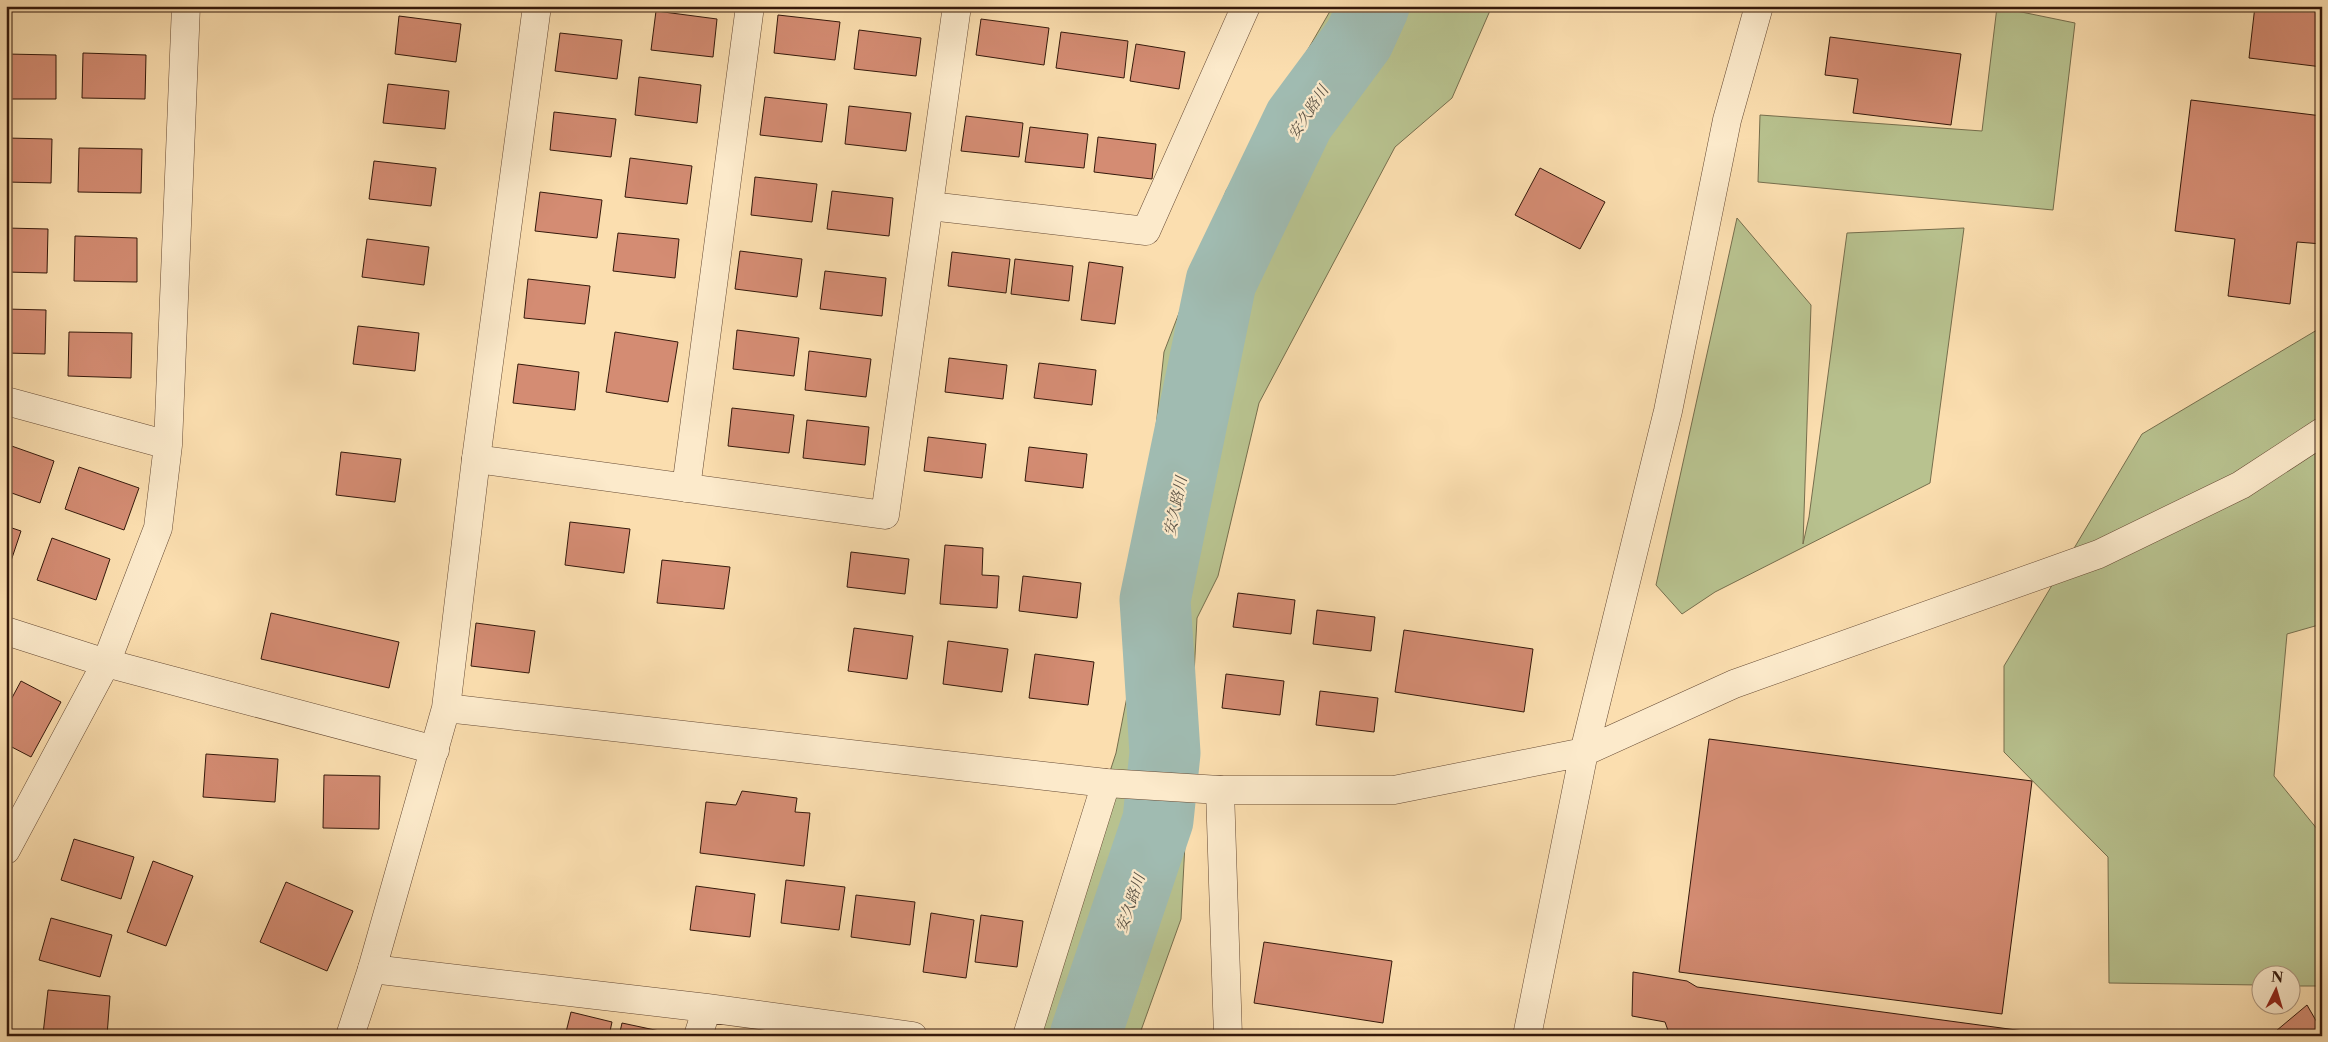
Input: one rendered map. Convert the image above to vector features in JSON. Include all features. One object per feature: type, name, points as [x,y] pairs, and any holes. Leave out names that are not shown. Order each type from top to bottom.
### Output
[{"type":"street","points":[[6,850],[106,663],[158,528],[168,445],[186,6]]},
{"type":"street","points":[[350,1036],[372,969],[446,708],[476,459],[537,6]]},
{"type":"street","points":[[686,488],[750,6]]},
{"type":"street","points":[[476,459],[885,515],[957,6]]},
{"type":"street","points":[[930,206],[1146,231],[1246,6]]},
{"type":"street","points":[[1527,1036],[1584,752],[1668,411],[1727,120],[1759,6]]},
{"type":"street","points":[[6,401],[168,445]]},
{"type":"street","points":[[446,708],[1118,784],[1208,790],[1394,790],[1584,752],[1734,684],[2099,554],[2241,484],[2322,432]]},
{"type":"street","points":[[6,631],[106,663],[435,750]]},
{"type":"street","points":[[1026,1036],[1118,784]]},
{"type":"street","points":[[1208,790],[1228,1036]]},
{"type":"street","points":[[372,969],[706,1008],[913,1036]]},
{"type":"street","points":[[698,1036],[706,1008]]},
{"type":"green space","points":[[1333,6],[1492,6],[1452,98],[1395,147],[1259,403],[1218,576],[1197,618],[1181,919],[1139,1036],[1024,1036],[1116,753],[1150,579],[1148,501],[1164,352],[1226,191]]},
{"type":"green space","points":[[1997,7],[2075,23],[2053,210],[1758,182],[1760,115],[1982,131]]},
{"type":"green space","points":[[1737,218],[1811,305],[1803,544],[1809,517],[1847,233],[1964,228],[1930,483],[1715,592],[1682,614],[1656,585]]},
{"type":"green space","points":[[2322,327],[2322,624],[2287,634],[2274,776],[2322,835],[2322,986],[2300,986],[2300,964],[2250,964],[2250,985],[2109,983],[2108,857],[2004,752],[2004,666],[2142,434]]},
{"type":"building","points":[[2255,6],[2322,6],[2322,67],[2249,58]]},
{"type":"building","points":[[656,11],[717,19],[713,57],[651,50]]},
{"type":"building","points":[[778,15],[840,22],[835,60],[774,53]]},
{"type":"building","points":[[399,16],[461,24],[456,62],[395,54]]},
{"type":"building","points":[[981,19],[1049,28],[1044,65],[976,55]]},
{"type":"building","points":[[859,30],[921,38],[916,76],[854,69]]},
{"type":"building","points":[[1061,32],[1128,41],[1124,78],[1056,68]]},
{"type":"building","points":[[560,33],[622,40],[617,79],[555,71]]},
{"type":"building","points":[[1830,37],[1961,54],[1951,125],[1853,113],[1858,79],[1825,75]]},
{"type":"building","points":[[1136,44],[1185,52],[1179,89],[1130,81]]},
{"type":"building","points":[[83,53],[146,55],[145,99],[82,98]]},
{"type":"building","points":[[6,54],[56,55],[56,99],[6,99]]},
{"type":"building","points":[[639,77],[701,85],[697,123],[635,115]]},
{"type":"building","points":[[388,84],[449,91],[445,129],[383,123]]},
{"type":"building","points":[[765,97],[827,104],[822,142],[760,135]]},
{"type":"building","points":[[2191,100],[2322,116],[2322,244],[2297,242],[2290,304],[2228,296],[2235,239],[2175,231]]},
{"type":"building","points":[[849,106],[911,113],[906,151],[845,144]]},
{"type":"building","points":[[554,112],[616,119],[611,157],[550,150]]},
{"type":"building","points":[[966,116],[1023,123],[1019,157],[961,151]]},
{"type":"building","points":[[1030,127],[1088,134],[1084,168],[1025,162]]},
{"type":"building","points":[[1098,137],[1156,144],[1152,179],[1094,172]]},
{"type":"building","points":[[6,138],[52,139],[51,183],[6,182]]},
{"type":"building","points":[[79,148],[142,149],[141,193],[78,192]]},
{"type":"building","points":[[630,158],[692,166],[687,204],[625,197]]},
{"type":"building","points":[[374,161],[436,168],[431,206],[369,199]]},
{"type":"building","points":[[1540,168],[1605,202],[1580,249],[1515,215]]},
{"type":"building","points":[[755,177],[817,184],[812,222],[751,215]]},
{"type":"building","points":[[832,191],[893,198],[889,236],[827,229]]},
{"type":"building","points":[[540,192],[602,200],[597,238],[535,231]]},
{"type":"building","points":[[6,228],[48,229],[47,273],[6,272]]},
{"type":"building","points":[[618,233],[679,239],[675,278],[613,271]]},
{"type":"building","points":[[75,236],[137,238],[137,282],[74,281]]},
{"type":"building","points":[[367,239],[429,247],[424,285],[362,277]]},
{"type":"building","points":[[740,251],[802,259],[797,297],[735,289]]},
{"type":"building","points":[[952,252],[1010,259],[1006,293],[948,286]]},
{"type":"building","points":[[1015,259],[1073,266],[1069,301],[1011,294]]},
{"type":"building","points":[[1089,262],[1123,267],[1115,324],[1081,320]]},
{"type":"building","points":[[825,271],[886,278],[882,316],[820,309]]},
{"type":"building","points":[[528,279],[590,286],[585,324],[524,318]]},
{"type":"building","points":[[6,309],[46,310],[45,354],[6,353]]},
{"type":"building","points":[[358,326],[419,333],[415,371],[353,364]]},
{"type":"building","points":[[737,330],[799,338],[794,376],[733,369]]},
{"type":"building","points":[[69,332],[132,333],[131,378],[68,376]]},
{"type":"building","points":[[615,332],[678,342],[668,402],[606,392]]},
{"type":"building","points":[[809,351],[871,359],[866,397],[805,390]]},
{"type":"building","points":[[949,358],[1007,365],[1003,399],[945,392]]},
{"type":"building","points":[[1039,363],[1096,370],[1092,405],[1034,398]]},
{"type":"building","points":[[518,364],[579,372],[575,410],[513,403]]},
{"type":"building","points":[[732,408],[794,415],[789,453],[728,446]]},
{"type":"building","points":[[807,420],[869,427],[865,465],[803,458]]},
{"type":"building","points":[[928,437],[986,444],[982,478],[924,471]]},
{"type":"building","points":[[6,444],[54,461],[40,503],[6,491]]},
{"type":"building","points":[[1029,447],[1087,454],[1083,488],[1025,481]]},
{"type":"building","points":[[341,452],[401,459],[395,502],[336,495]]},
{"type":"building","points":[[79,467],[139,488],[124,530],[65,509]]},
{"type":"building","points":[[570,522],[630,529],[624,573],[565,565]]},
{"type":"building","points":[[6,526],[21,531],[7,573],[6,573]]},
{"type":"building","points":[[52,538],[110,559],[96,600],[37,580]]},
{"type":"building","points":[[945,545],[983,548],[982,575],[999,576],[997,608],[940,604]]},
{"type":"building","points":[[851,552],[909,559],[905,594],[847,587]]},
{"type":"building","points":[[662,560],[730,567],[724,609],[657,603]]},
{"type":"building","points":[[1023,576],[1081,583],[1077,618],[1019,611]]},
{"type":"building","points":[[1238,593],[1295,600],[1291,634],[1233,627]]},
{"type":"building","points":[[1317,610],[1375,617],[1371,651],[1313,644]]},
{"type":"building","points":[[271,613],[399,642],[389,688],[261,659]]},
{"type":"building","points":[[476,623],[535,631],[529,673],[471,666]]},
{"type":"building","points":[[854,628],[913,636],[907,679],[848,671]]},
{"type":"building","points":[[1404,630],[1533,649],[1524,712],[1395,692]]},
{"type":"building","points":[[948,641],[1008,649],[1002,692],[943,684]]},
{"type":"building","points":[[1035,654],[1094,662],[1088,705],[1029,698]]},
{"type":"building","points":[[1226,674],[1284,681],[1280,715],[1222,708]]},
{"type":"building","points":[[21,681],[61,702],[31,757],[6,744],[6,709]]},
{"type":"building","points":[[1320,691],[1378,698],[1374,732],[1316,725]]},
{"type":"building","points":[[1709,739],[2032,781],[2002,1014],[1679,972]]},
{"type":"building","points":[[206,754],[278,759],[275,802],[203,797]]},
{"type":"building","points":[[324,775],[380,776],[379,829],[323,828]]},
{"type":"building","points":[[742,791],[797,798],[795,812],[810,813],[804,866],[700,853],[706,802],[736,805]]},
{"type":"building","points":[[74,839],[134,857],[121,899],[61,880]]},
{"type":"building","points":[[153,861],[193,876],[166,946],[127,932]]},
{"type":"building","points":[[786,880],[845,887],[839,930],[781,923]]},
{"type":"building","points":[[286,882],[353,911],[327,971],[260,942]]},
{"type":"building","points":[[696,886],[755,894],[750,937],[690,930]]},
{"type":"building","points":[[856,895],[915,902],[910,945],[851,937]]},
{"type":"building","points":[[931,913],[974,920],[966,978],[923,972]]},
{"type":"building","points":[[981,915],[1023,921],[1017,967],[975,962]]},
{"type":"building","points":[[51,918],[112,935],[100,977],[39,960]]},
{"type":"building","points":[[1264,942],[1392,961],[1383,1023],[1254,1003]]},
{"type":"building","points":[[1633,972],[1687,981],[1697,987],[2061,1036],[1670,1036],[1665,1022],[1632,1016]]},
{"type":"building","points":[[48,990],[110,996],[107,1036],[43,1034]]},
{"type":"building","points":[[2307,1005],[2322,1031],[2322,1036],[2270,1036],[2296,1014],[2300,1014],[2300,1011]]},
{"type":"building","points":[[571,1012],[612,1022],[609,1036],[565,1036]]},
{"type":"building","points":[[622,1023],[669,1033],[668,1036],[619,1036]]},
{"type":"waterway","name":"安久路川","points":[[1085,1036],[1158,820],[1165,753],[1155,600],[1221,282],[1299,120],[1359,39],[1374,6]]}]
